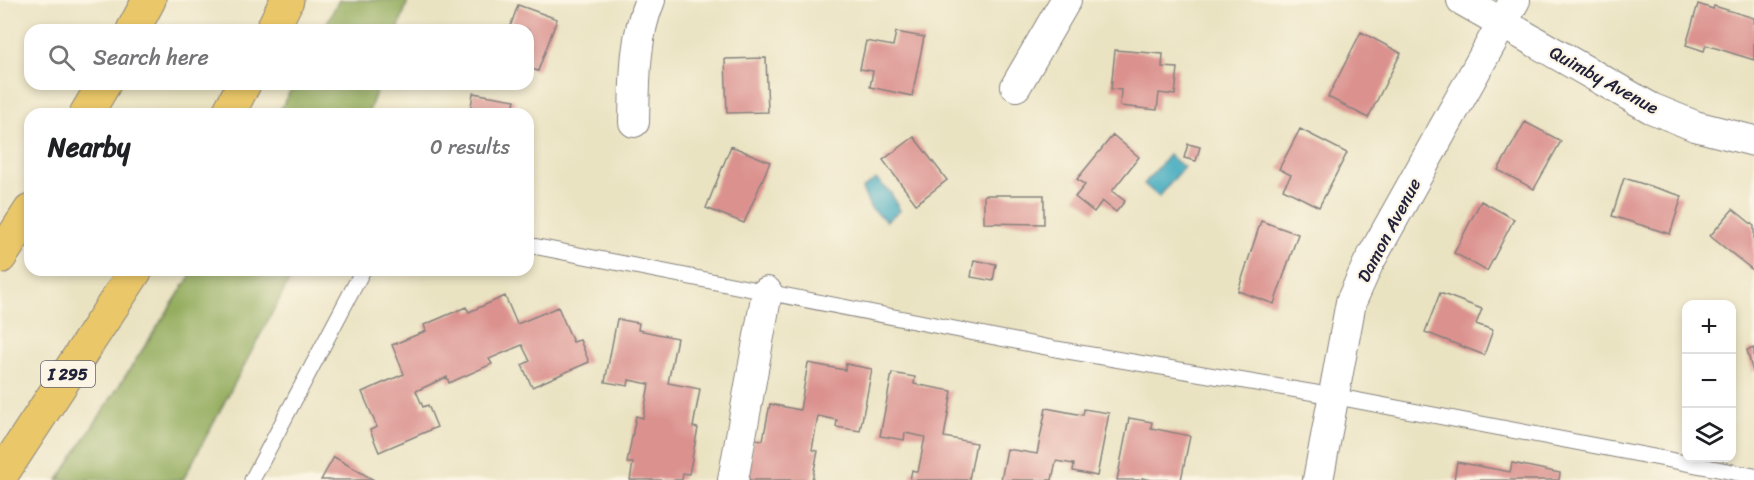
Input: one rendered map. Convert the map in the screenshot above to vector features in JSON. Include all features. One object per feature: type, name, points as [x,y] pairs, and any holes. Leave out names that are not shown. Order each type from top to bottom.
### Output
[{"type":"highway","points":[[137,24],[149,0]]},
{"type":"highway","points":[[275,24],[287,0]]},
{"type":"highway","points":[[90,108],[100,90]]},
{"type":"highway","points":[[231,108],[241,90]]},
{"type":"highway","points":[[0,257],[24,219]]},
{"type":"highway","name":"I 295","points":[[0,477],[134,276]]},
{"type":"highway","points":[[24,480],[135,276]]},
{"type":"street","points":[[634,122],[635,62],[645,11],[650,0]]},
{"type":"street","points":[[1016,86],[1066,0]]},
{"type":"street","name":"Quimby Avenue","points":[[1462,0],[1509,11],[1651,108],[1695,126],[1754,141]]},
{"type":"street","name":"Damon Avenue","points":[[1318,480],[1351,302],[1368,264],[1509,11]]},
{"type":"street","points":[[733,480],[767,292]]},
{"type":"lane","points":[[534,246],[1056,350],[1333,396],[1754,476]]},
{"type":"lane","points":[[252,480],[360,276]]},
{"type":"green space","points":[[339,0],[408,0],[400,24],[326,24]]},
{"type":"green space","points":[[291,90],[377,90],[370,108],[281,108]]},
{"type":"green space","points":[[190,276],[292,276],[183,480],[58,480]]},
{"type":"water","points":[[1169,155],[1184,167],[1159,197],[1144,184]]},
{"type":"water","points":[[876,179],[891,193],[900,211],[886,221],[870,207],[862,189]]},
{"type":"building","points":[[1698,4],[1713,9],[1714,6],[1754,18],[1754,60],[1706,45],[1704,51],[1686,45]]},
{"type":"building","points":[[518,5],[557,19],[538,71],[534,70],[534,24],[511,24]]},
{"type":"building","points":[[896,32],[924,37],[912,96],[870,87],[873,71],[860,69],[866,41],[893,46]]},
{"type":"building","points":[[1361,32],[1401,53],[1368,118],[1328,97]]},
{"type":"building","points":[[1115,50],[1163,54],[1162,67],[1178,68],[1175,95],[1159,93],[1157,110],[1120,106],[1121,90],[1111,89]]},
{"type":"building","points":[[766,58],[768,112],[727,113],[725,59]]},
{"type":"building","points":[[473,93],[515,100],[513,108],[471,108]]},
{"type":"building","points":[[1525,122],[1561,141],[1534,189],[1498,170]]},
{"type":"building","points":[[1300,129],[1347,153],[1319,207],[1283,189],[1291,175],[1279,169]]},
{"type":"building","points":[[1113,135],[1139,157],[1112,191],[1125,201],[1116,212],[1102,201],[1094,212],[1075,197],[1085,185],[1077,179]]},
{"type":"building","points":[[914,137],[947,180],[916,204],[883,160]]},
{"type":"building","points":[[1188,144],[1200,147],[1196,161],[1184,158]]},
{"type":"building","points":[[731,146],[770,162],[744,223],[706,208]]},
{"type":"building","points":[[1624,178],[1682,196],[1670,234],[1612,216]]},
{"type":"building","points":[[984,195],[1044,195],[1044,224],[984,223]]},
{"type":"building","points":[[1481,201],[1514,219],[1487,271],[1454,253]]},
{"type":"building","points":[[1733,209],[1754,226],[1754,271],[1710,236]]},
{"type":"building","points":[[1261,221],[1298,234],[1274,304],[1238,291]]},
{"type":"building","points":[[974,260],[996,264],[993,281],[971,277]]},
{"type":"building","points":[[1440,293],[1482,309],[1476,324],[1493,330],[1484,355],[1425,332]]},
{"type":"building","points":[[505,296],[517,324],[558,307],[573,342],[580,340],[589,362],[532,387],[522,365],[530,361],[522,345],[489,359],[492,364],[449,383],[447,377],[416,391],[423,407],[428,405],[437,427],[379,452],[370,430],[377,427],[362,392],[404,374],[392,345],[426,331],[424,325],[466,307],[469,312]]},
{"type":"building","points":[[617,319],[639,323],[638,330],[677,338],[668,383],[700,389],[693,427],[698,428],[689,474],[683,473],[682,480],[630,480],[633,463],[627,463],[636,416],[643,418],[649,384],[629,380],[628,386],[605,382]]},
{"type":"building","points":[[1754,348],[1754,373],[1753,373],[1747,350]]},
{"type":"building","points":[[808,363],[845,370],[846,364],[872,369],[860,431],[836,427],[837,420],[818,416],[812,450],[818,451],[812,480],[747,480],[754,439],[763,440],[770,404],[800,410]]},
{"type":"building","points":[[892,373],[915,377],[914,384],[952,391],[944,437],[976,443],[969,480],[910,480],[912,470],[918,472],[925,437],[905,433],[904,440],[880,436]]},
{"type":"building","points":[[1046,408],[1083,415],[1084,409],[1109,413],[1097,476],[1073,471],[1074,464],[1056,461],[1052,480],[1001,480],[1007,449],[1037,454]]},
{"type":"building","points":[[1129,418],[1152,422],[1151,428],[1190,436],[1181,480],[1142,478],[1142,480],[1117,480]]},
{"type":"building","points":[[334,457],[374,480],[321,480]]},
{"type":"building","points":[[1457,462],[1510,472],[1512,463],[1560,473],[1559,480],[1454,480]]}]
